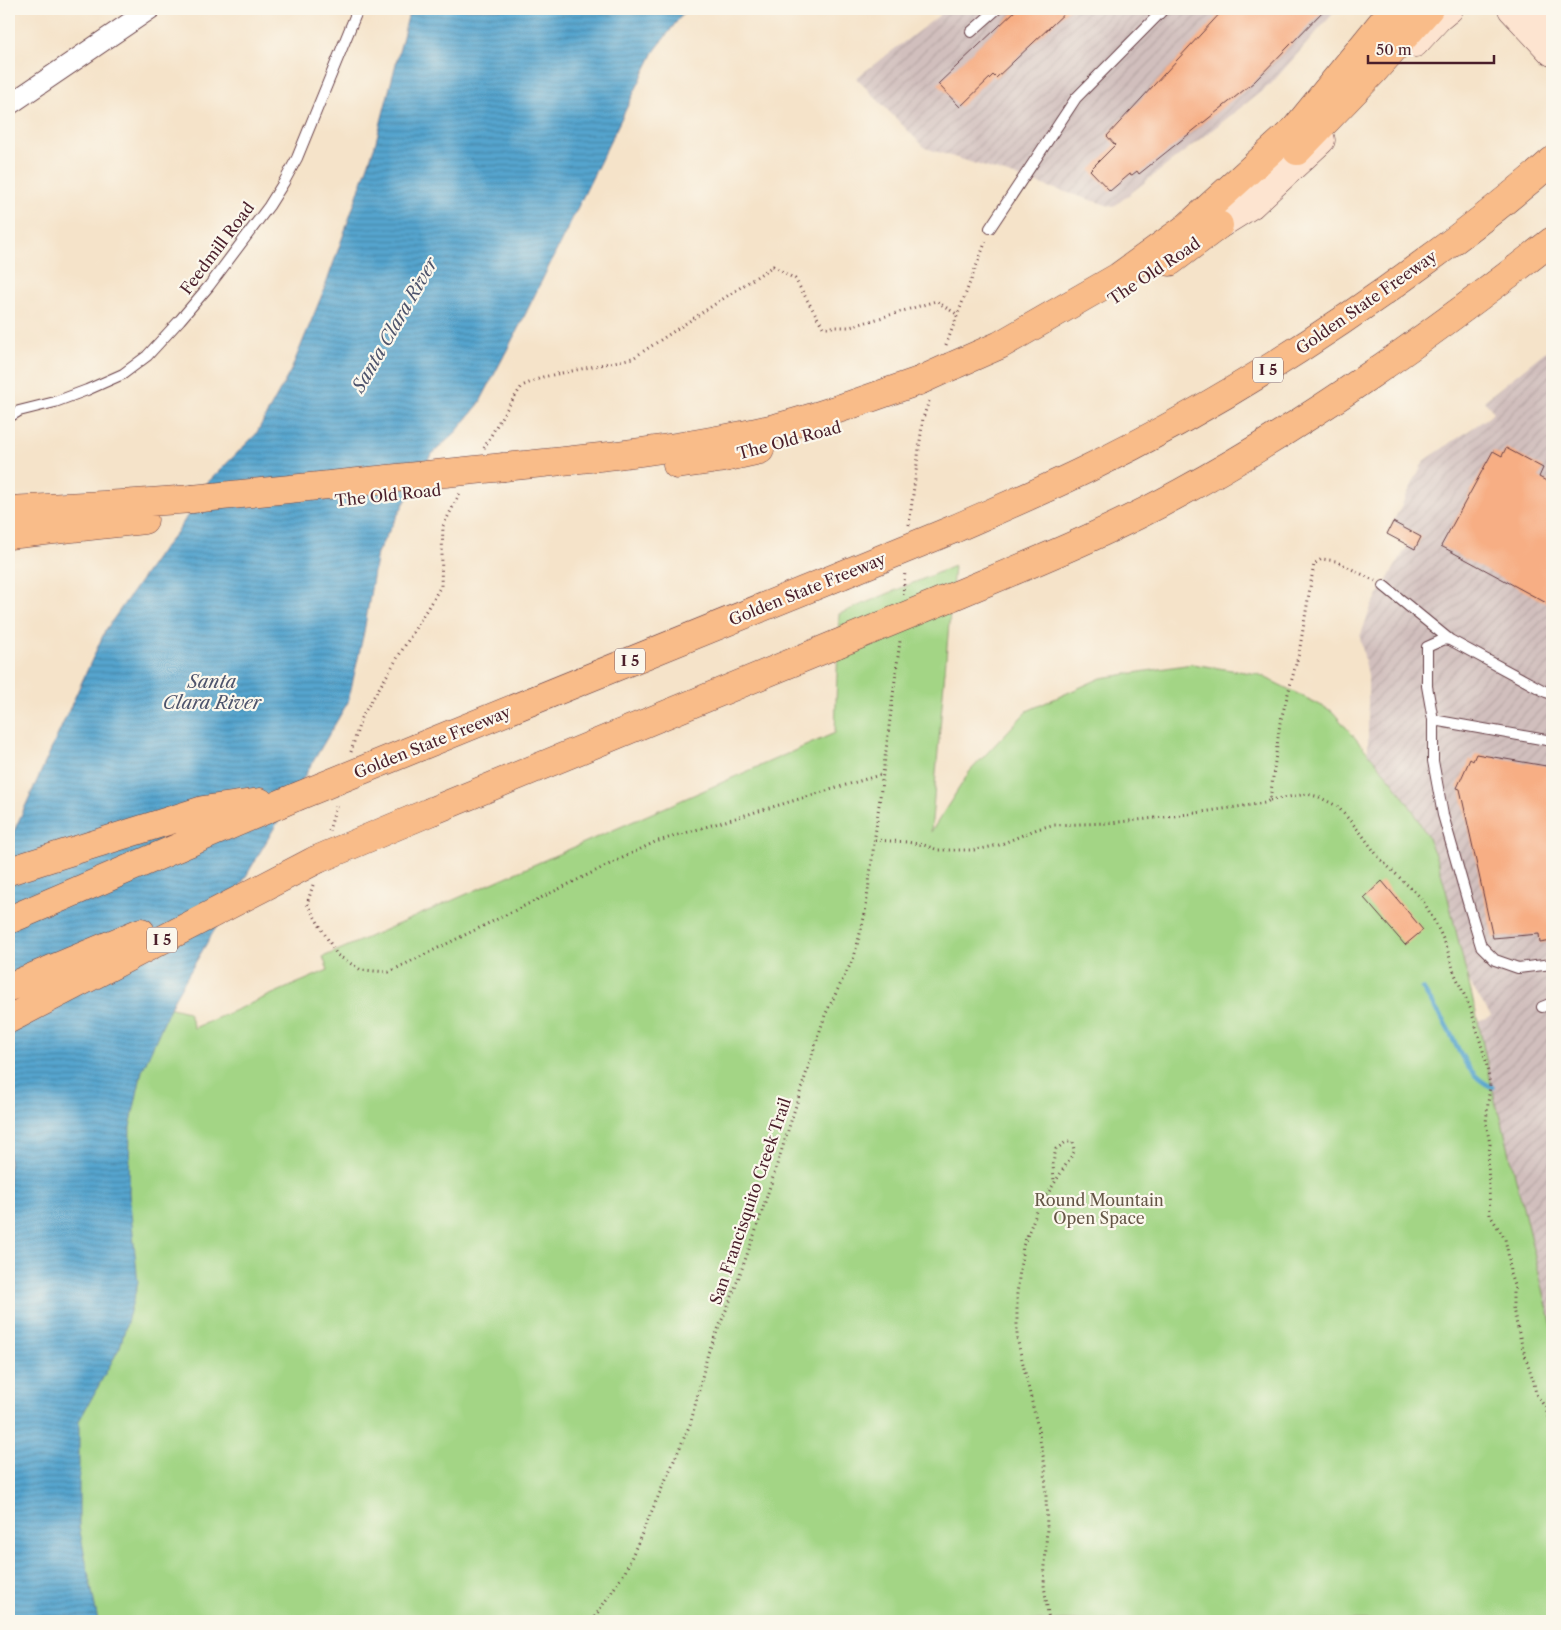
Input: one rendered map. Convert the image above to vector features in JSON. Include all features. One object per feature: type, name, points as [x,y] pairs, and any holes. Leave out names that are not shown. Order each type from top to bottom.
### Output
[{"type":"main road","name":"The Old Road","points":[[9,535],[191,507],[503,475],[654,469],[720,459],[768,448],[867,418],[916,390],[949,376],[1118,277],[1187,227],[1296,128],[1393,9]]},
{"type":"main road","name":"The Old Road","points":[[949,376],[994,366],[1023,351],[1115,299],[1201,240],[1291,158],[1374,71],[1429,9]]},
{"type":"main road","points":[[1219,225],[1251,205],[1345,118],[1438,18],[1449,9]]},
{"type":"main road","points":[[1512,9],[1552,52]]},
{"type":"main road","points":[[1530,9],[1552,34]]},
{"type":"main road","points":[[1542,9],[1552,20]]},
{"type":"main road","name":"Golden State Freeway","points":[[9,920],[296,797],[842,576],[954,529],[1093,466],[1178,422],[1265,372],[1388,289],[1513,196],[1552,161]]},
{"type":"main road","name":"I 5","points":[[9,987],[949,598],[1111,528],[1178,494],[1238,460],[1360,383],[1492,288],[1552,241]]},
{"type":"main road","name":"The Old Road","points":[[9,510],[121,504],[191,507]]},
{"type":"main road","name":"I 5","points":[[9,871],[203,810],[296,797]]},
{"type":"main road","name":"I 5","points":[[9,1019],[319,859]]},
{"type":"street","points":[[9,105],[150,9]]},
{"type":"lane","name":"Feedmill Road","points":[[9,417],[19,411],[55,402],[87,390],[123,374],[147,356],[192,306],[209,286],[284,182],[297,158],[358,9]]},
{"type":"lane","points":[[972,32],[997,9]]},
{"type":"lane","points":[[990,228],[1076,98],[1164,9]]},
{"type":"lane","points":[[1384,586],[1450,640],[1552,694]]},
{"type":"lane","points":[[1450,640],[1445,639],[1427,647],[1427,686],[1433,720],[1433,761],[1444,815],[1481,946],[1495,960],[1518,968],[1552,964]]},
{"type":"lane","points":[[1433,720],[1552,741]]},
{"type":"lane","points":[[1542,1007],[1552,1003]]},
{"type":"path","points":[[484,450],[502,416],[522,386],[544,377],[633,358],[773,266],[795,278],[823,327],[850,327],[936,301],[958,315]]},
{"type":"path","points":[[350,755],[361,718],[441,586],[443,526],[461,492]]},
{"type":"path","points":[[1270,800],[1280,724],[1299,653],[1314,564],[1322,559],[1336,561],[1384,586]]},
{"type":"path","name":"San Francisquito Creek Trail","points":[[319,859],[307,904],[337,955],[361,970],[389,972],[655,842],[883,774],[865,914],[854,957],[825,1015],[756,1230],[732,1296],[708,1353],[692,1422],[625,1572],[592,1621]]},
{"type":"path","points":[[875,840],[907,842],[938,850],[976,850],[999,846],[1052,825],[1110,823],[1174,816],[1265,803],[1270,800],[1308,794],[1337,806],[1380,859],[1425,904],[1446,945],[1454,972],[1471,1010],[1486,1061],[1490,1084],[1486,1123],[1490,1144],[1488,1162],[1490,1215],[1505,1239],[1510,1274],[1515,1288],[1512,1292],[1513,1309],[1523,1349],[1536,1394],[1545,1407],[1552,1425]]},
{"type":"path","points":[[319,859],[337,802]]},
{"type":"path","points":[[1049,1621],[1044,1585],[1047,1527],[1045,1466],[1017,1338],[1017,1294],[1023,1246],[1038,1209],[1074,1152],[1072,1142],[1066,1142],[1056,1149],[1053,1163],[1054,1183]]},
{"type":"shaded area","points":[[948,9],[1337,9],[1271,84],[1113,207],[925,148],[856,78]]},
{"type":"shaded area","points":[[1552,346],[1552,1326],[1500,1114],[1496,1105],[1478,1021],[1491,1016],[1469,982],[1439,865],[1429,840],[1414,812],[1393,782],[1368,755],[1368,675],[1360,637],[1371,607],[1408,545],[1387,534],[1424,461],[1489,417],[1494,412],[1484,401]]},
{"type":"green space","name":"Round Mountain Open Space","points":[[954,566],[931,832],[970,771],[1027,711],[1101,678],[1192,664],[1258,674],[1332,711],[1393,782],[1414,812],[1429,840],[1439,865],[1447,894],[1496,1105],[1500,1114],[1552,1326],[1552,1621],[9,1621],[9,1063],[147,1002],[188,1012],[194,1028],[328,970],[323,957],[835,733],[839,614]]},
{"type":"water","name":"Santa Clara River","points":[[410,9],[686,9],[654,52],[523,319],[479,404],[456,432],[430,456],[377,553],[364,632],[348,702],[174,999],[142,1071],[130,1127],[129,1193],[138,1283],[120,1347],[79,1421],[79,1527],[98,1621],[9,1621],[9,842],[105,631],[161,551],[178,531],[208,482],[256,434],[291,370],[324,290],[375,145]]},
{"type":"building","points":[[1017,9],[1069,9],[996,78],[993,75],[960,107],[938,84]]},
{"type":"building","points":[[1224,9],[1325,9],[1254,82],[1139,174],[1137,171],[1132,175],[1130,174],[1110,191],[1090,170],[1115,145],[1107,136]]},
{"type":"building","points":[[1506,448],[1543,468],[1539,477],[1552,484],[1552,606],[1441,546],[1493,451],[1502,456]]},
{"type":"building","points":[[1393,522],[1421,537],[1415,549],[1387,534]]},
{"type":"building","points":[[1476,754],[1552,767],[1552,941],[1540,943],[1539,934],[1493,938],[1460,789],[1457,788],[1470,759],[1473,761]]},
{"type":"building","points":[[1382,881],[1423,930],[1405,945],[1364,898]]},
{"type":"waterway","points":[[1423,989],[1470,1070],[1483,1082],[1492,1087]]}]
